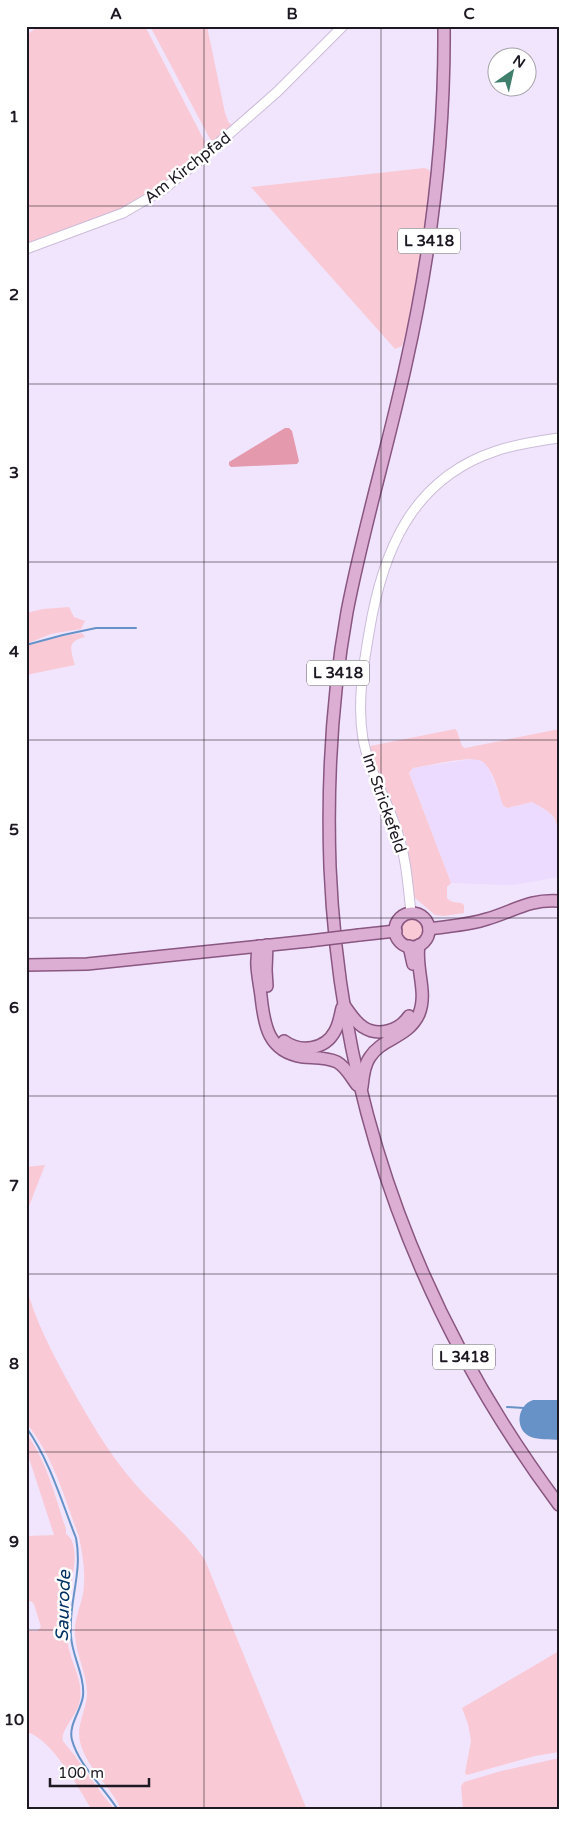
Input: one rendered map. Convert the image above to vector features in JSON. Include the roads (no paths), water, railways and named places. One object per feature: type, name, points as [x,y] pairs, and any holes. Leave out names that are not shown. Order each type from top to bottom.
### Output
[{"type":"main road","name":"L 3418","points":[[444,26],[439,159],[426,260],[406,364],[347,612],[339,660],[328,818],[333,930],[343,1004],[361,1091],[379,1157],[412,1247],[434,1299],[466,1361],[498,1416],[559,1505]]},
{"type":"main road","points":[[429,928],[481,921],[528,903],[559,901]]},
{"type":"main road","points":[[411,913],[425,919],[429,928],[427,938],[414,946],[400,941],[396,932],[396,926],[401,918],[411,913]]},
{"type":"main road","points":[[26,965],[87,964],[396,932]]},
{"type":"main road","name":"L 3418","points":[[263,946],[271,1018],[276,1033],[281,1039],[294,1047],[303,1049],[322,1045],[336,1030],[343,1004]]},
{"type":"main road","name":"L 3418","points":[[263,946],[256,960],[265,1025],[271,1038],[288,1053],[296,1056],[330,1060],[338,1063],[345,1068],[361,1091]]},
{"type":"main road","name":"L 3418","points":[[361,1091],[365,1067],[370,1056],[379,1047],[408,1030],[420,1012],[422,990],[418,956],[414,946]]},
{"type":"main road","points":[[343,1004],[356,1021],[369,1030],[385,1032],[402,1025],[412,1012],[415,995],[414,946]]},
{"type":"main road","points":[[229,949],[251,960],[258,968]]},
{"type":"street","name":"Am Kirchpfad","points":[[26,249],[106,220],[146,201],[180,176],[259,108],[291,79],[343,26]]},
{"type":"street","name":"Im Strickefeld","points":[[411,913],[401,841],[369,762],[363,737],[361,717],[362,686],[367,645],[374,606],[386,562],[398,534],[411,514],[426,496],[449,475],[495,451],[559,438]]},
{"type":"water","points":[[533,1400],[559,1400],[559,1440],[534,1438],[526,1434],[522,1429],[520,1424],[521,1412]]},
{"type":"waterway","points":[[26,645],[96,628],[136,628]]},
{"type":"waterway","points":[[507,1407],[524,1408]]},
{"type":"waterway","name":"Saurode","points":[[26,1427],[42,1453],[60,1495],[76,1538],[78,1551],[71,1636],[82,1681],[83,1696],[73,1723],[72,1740],[80,1759],[118,1810]]}]
